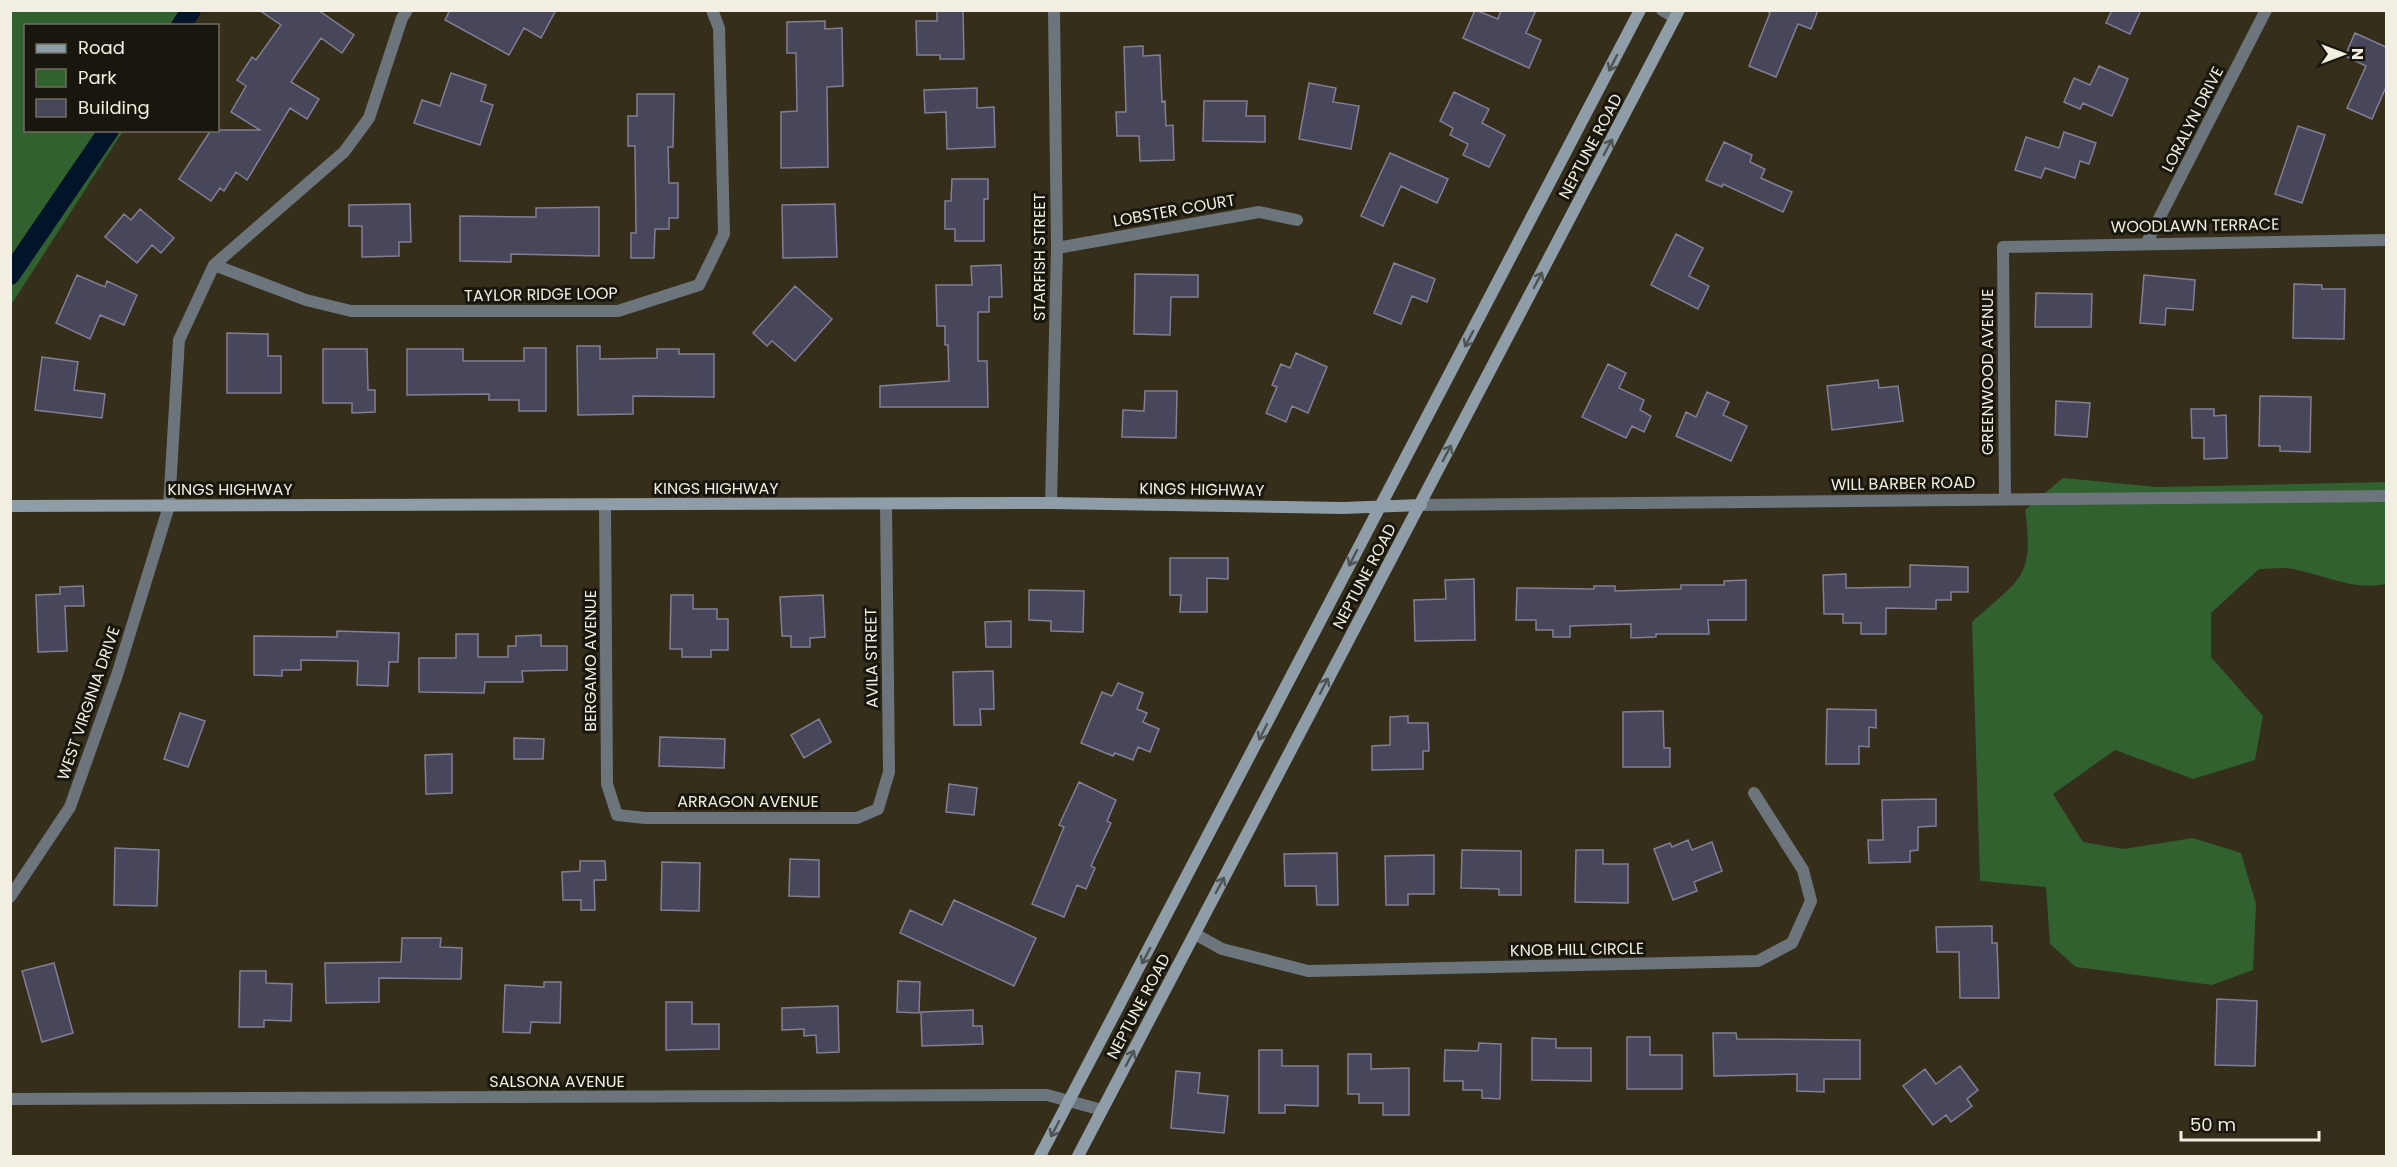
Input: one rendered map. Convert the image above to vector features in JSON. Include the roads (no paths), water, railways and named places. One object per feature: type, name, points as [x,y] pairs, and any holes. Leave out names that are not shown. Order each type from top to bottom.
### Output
[{"type":"main road","name":"NEPTUNE ROAD","points":[[1040,1156],[1640,10]]},
{"type":"main road","name":"NEPTUNE ROAD","points":[[1078,1156],[1677,14]]},
{"type":"main road","name":"KINGS HIGHWAY","points":[[10,506],[1051,503],[1379,507],[1421,505]]},
{"type":"street","points":[[169,506],[179,340],[214,265],[344,152],[369,118],[406,10]]},
{"type":"street","name":"TAYLOR RIDGE LOOP","points":[[214,265],[306,300],[351,311],[618,311],[699,285],[724,234],[719,28],[712,10]]},
{"type":"street","name":"STARFISH STREET","points":[[1051,503],[1057,248],[1054,10]]},
{"type":"street","points":[[1662,10],[1677,14]]},
{"type":"street","name":"LORALYN DRIVE","points":[[2147,242],[2266,10]]},
{"type":"street","name":"LOBSTER COURT","points":[[1057,248],[1258,212],[1297,220]]},
{"type":"street","name":"WOODLAWN TERRACE","points":[[2003,247],[2147,242],[2386,240]]},
{"type":"street","name":"GREENWOOD AVENUE","points":[[2003,247],[2005,498]]},
{"type":"street","name":"WILL BARBER ROAD","points":[[1421,505],[2386,496]]},
{"type":"street","name":"AVILA STREET","points":[[878,809],[889,772],[886,504]]},
{"type":"street","name":"BERGAMO AVENUE","points":[[605,505],[607,784],[617,815]]},
{"type":"street","name":"WEST VIRGINIA DRIVE","points":[[10,897],[70,807],[117,675],[169,506]]},
{"type":"street","name":"KNOB HILL CIRCLE","points":[[1195,934],[1222,949],[1308,971],[1758,962],[1792,943],[1811,901],[1803,870],[1754,793]]},
{"type":"street","name":"ARRAGON AVENUE","points":[[617,815],[645,818],[857,818],[878,809]]},
{"type":"street","name":"SALSONA AVENUE","points":[[10,1100],[1047,1095],[1102,1110]]},
{"type":"waterway","points":[[182,24],[191,10]]},
{"type":"waterway","points":[[10,275],[108,132]]}]
